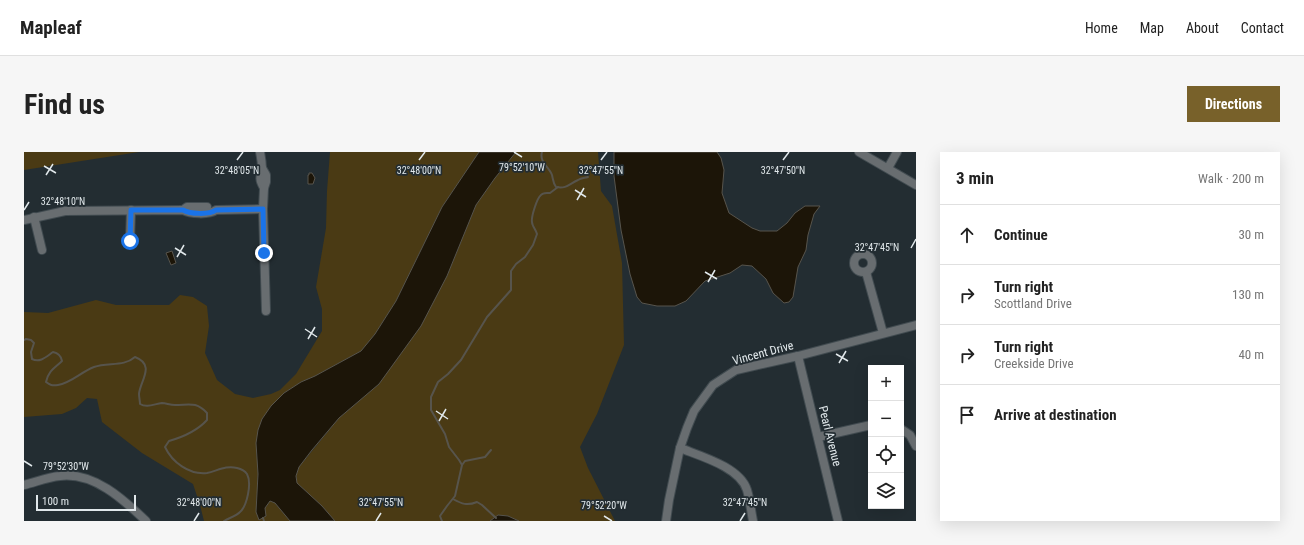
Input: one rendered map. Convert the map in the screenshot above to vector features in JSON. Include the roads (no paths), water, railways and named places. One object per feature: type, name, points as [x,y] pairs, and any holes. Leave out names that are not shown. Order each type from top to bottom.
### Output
[{"type":"street","points":[[260,152],[262,168],[260,182],[264,188],[263,209],[266,311]]},
{"type":"street","points":[[860,152],[916,185]]},
{"type":"street","points":[[888,168],[897,152]]},
{"type":"street","points":[[24,220],[64,211],[183,210],[187,207],[212,207],[216,210],[263,209]]},
{"type":"street","points":[[130,241],[131,210]]},
{"type":"street","points":[[34,217],[42,250]]},
{"type":"street","points":[[866,272],[883,332]]},
{"type":"street","name":"Vincent Drive","points":[[666,521],[680,448],[694,411],[714,385],[736,370],[798,356],[883,332],[916,325]]},
{"type":"street","name":"Pearl Avenue","points":[[798,356],[838,521]]},
{"type":"street","points":[[818,437],[868,426]]},
{"type":"street","points":[[904,431],[910,435],[916,446]]},
{"type":"street","points":[[680,448],[724,466],[739,477],[747,489],[753,521]]},
{"type":"street","points":[[24,485],[60,476],[75,476],[90,479],[107,488],[146,521]]},
{"type":"waterway","points":[[542,152],[542,159],[551,172],[556,187],[565,187],[579,179],[588,177]]},
{"type":"waterway","points":[[442,521],[440,516],[455,496],[462,465],[449,447],[445,434],[431,410],[431,397],[438,382],[461,360],[487,317],[511,290],[511,271],[516,264],[525,257],[533,245],[537,234],[532,220],[533,212],[539,197],[543,193],[550,193],[558,187]]},
{"type":"waterway","points":[[24,340],[31,340],[34,343],[31,352],[32,359],[40,360],[53,352],[61,357],[62,361],[48,375],[46,382],[50,385],[63,384],[94,367],[126,362],[135,357],[145,364],[146,369],[139,394],[140,404],[148,406],[162,403],[173,405],[192,404],[203,409],[207,413],[207,420],[190,433],[169,441],[165,447],[172,458],[188,470],[194,472],[207,473],[233,467],[247,474],[249,488],[245,505],[238,513],[224,521]]},
{"type":"waterway","points":[[462,465],[465,461],[485,457],[491,450]]},
{"type":"waterway","points":[[453,499],[465,504],[477,502],[496,518]]}]
